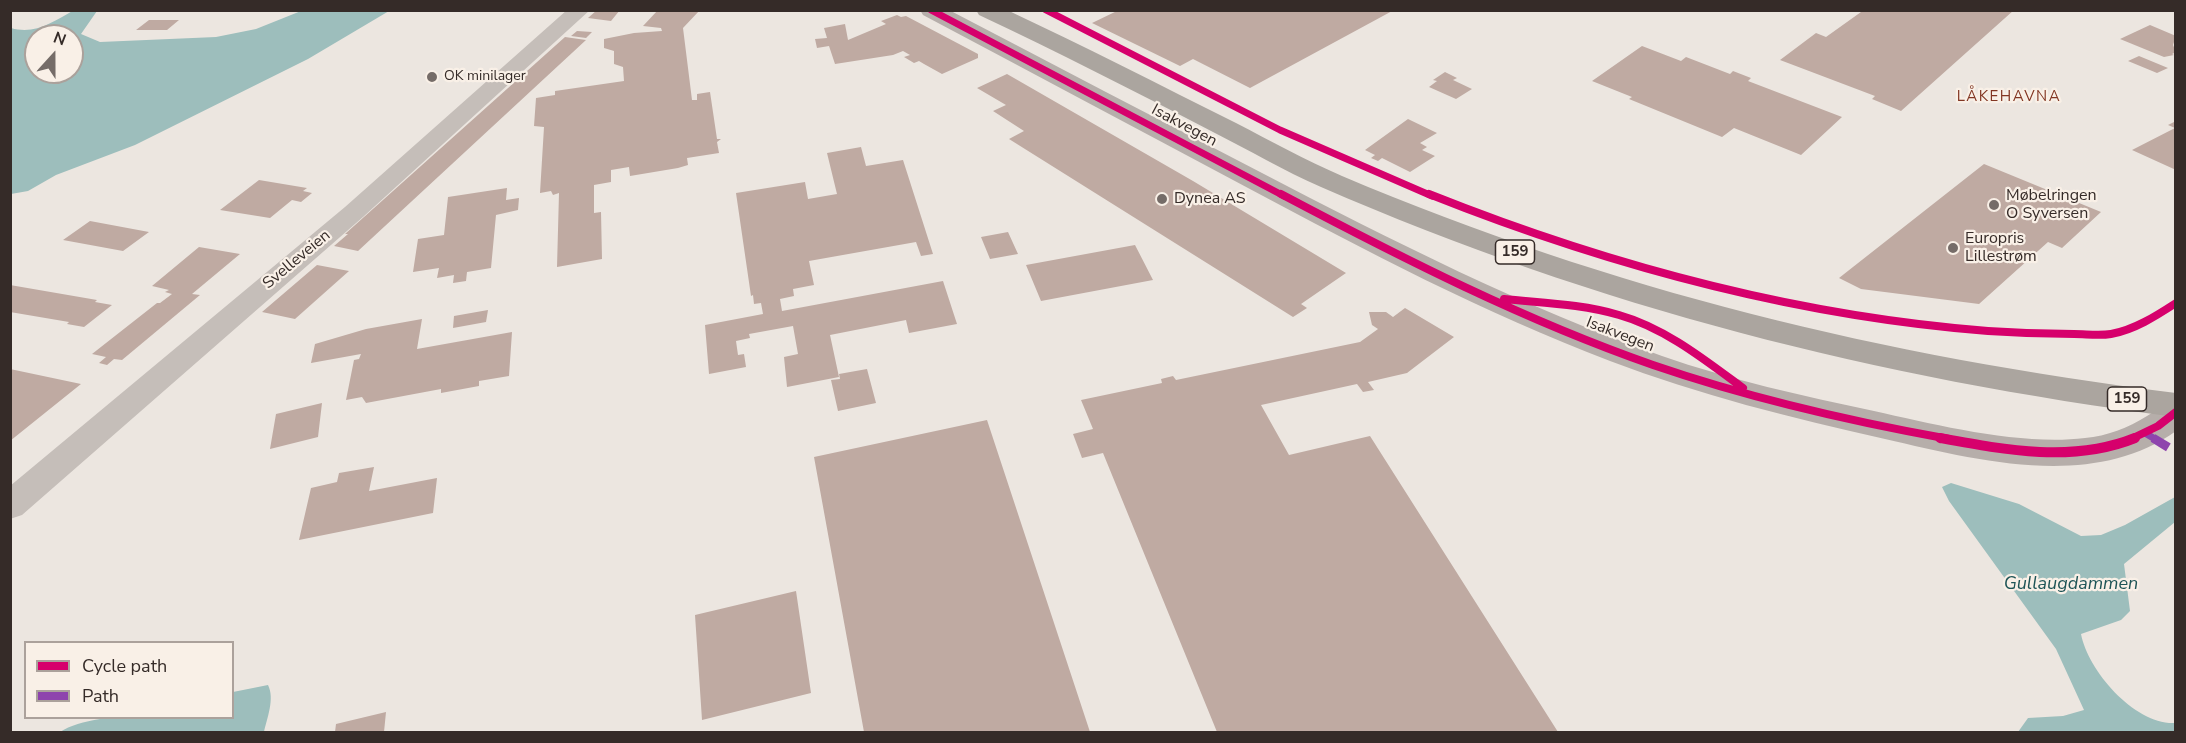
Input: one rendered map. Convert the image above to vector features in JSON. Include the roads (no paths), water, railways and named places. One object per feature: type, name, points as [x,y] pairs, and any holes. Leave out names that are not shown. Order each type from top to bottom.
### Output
[{"type":"highway","name":"159","points":[[987,10],[1330,181],[1557,267],[1671,302],[1823,343],[1930,366],[2079,393],[2175,405]]},
{"type":"street","name":"Svelleveien","points":[[10,506],[354,212],[490,93],[580,10]]},
{"type":"street","name":"Isakvegen","points":[[931,10],[1408,261],[1487,297],[1650,364],[1752,395],[1924,436],[2043,452],[2089,451],[2118,443],[2145,433],[2165,422],[2175,412]]},
{"type":"water","points":[[74,10],[97,11],[84,30],[84,24],[48,24]]},
{"type":"water","points":[[301,11],[389,11],[308,59],[135,145],[56,175],[28,191],[11,194],[11,28],[24,30],[24,84],[84,84],[84,35],[100,42],[216,37],[256,29]]},
{"type":"water","name":"Gullaugdammen","points":[[1951,483],[2019,504],[2081,536],[2101,535],[2125,525],[2175,497],[2175,522],[2124,564],[2130,611],[2121,620],[2081,634],[2085,649],[2093,664],[2116,693],[2144,715],[2160,721],[2175,723],[2175,732],[2018,732],[2028,718],[2063,716],[2084,710],[2056,649],[1949,501],[1942,487]]},
{"type":"water","points":[[268,685],[271,702],[264,732],[60,732],[76,725],[104,719],[234,719],[234,692]]},
{"type":"place","name":"OK minilager","points":[[432,77]]},
{"type":"place","name":"Dynea AS","points":[[1162,199]]},
{"type":"place","name":"Møbelringen O Syversen","points":[[1994,205]]},
{"type":"place","name":"Europris Lillestrøm","points":[[1953,248]]},
{"type":"district","name":"LÅKEHAVNA","points":[[2009,97]]}]
